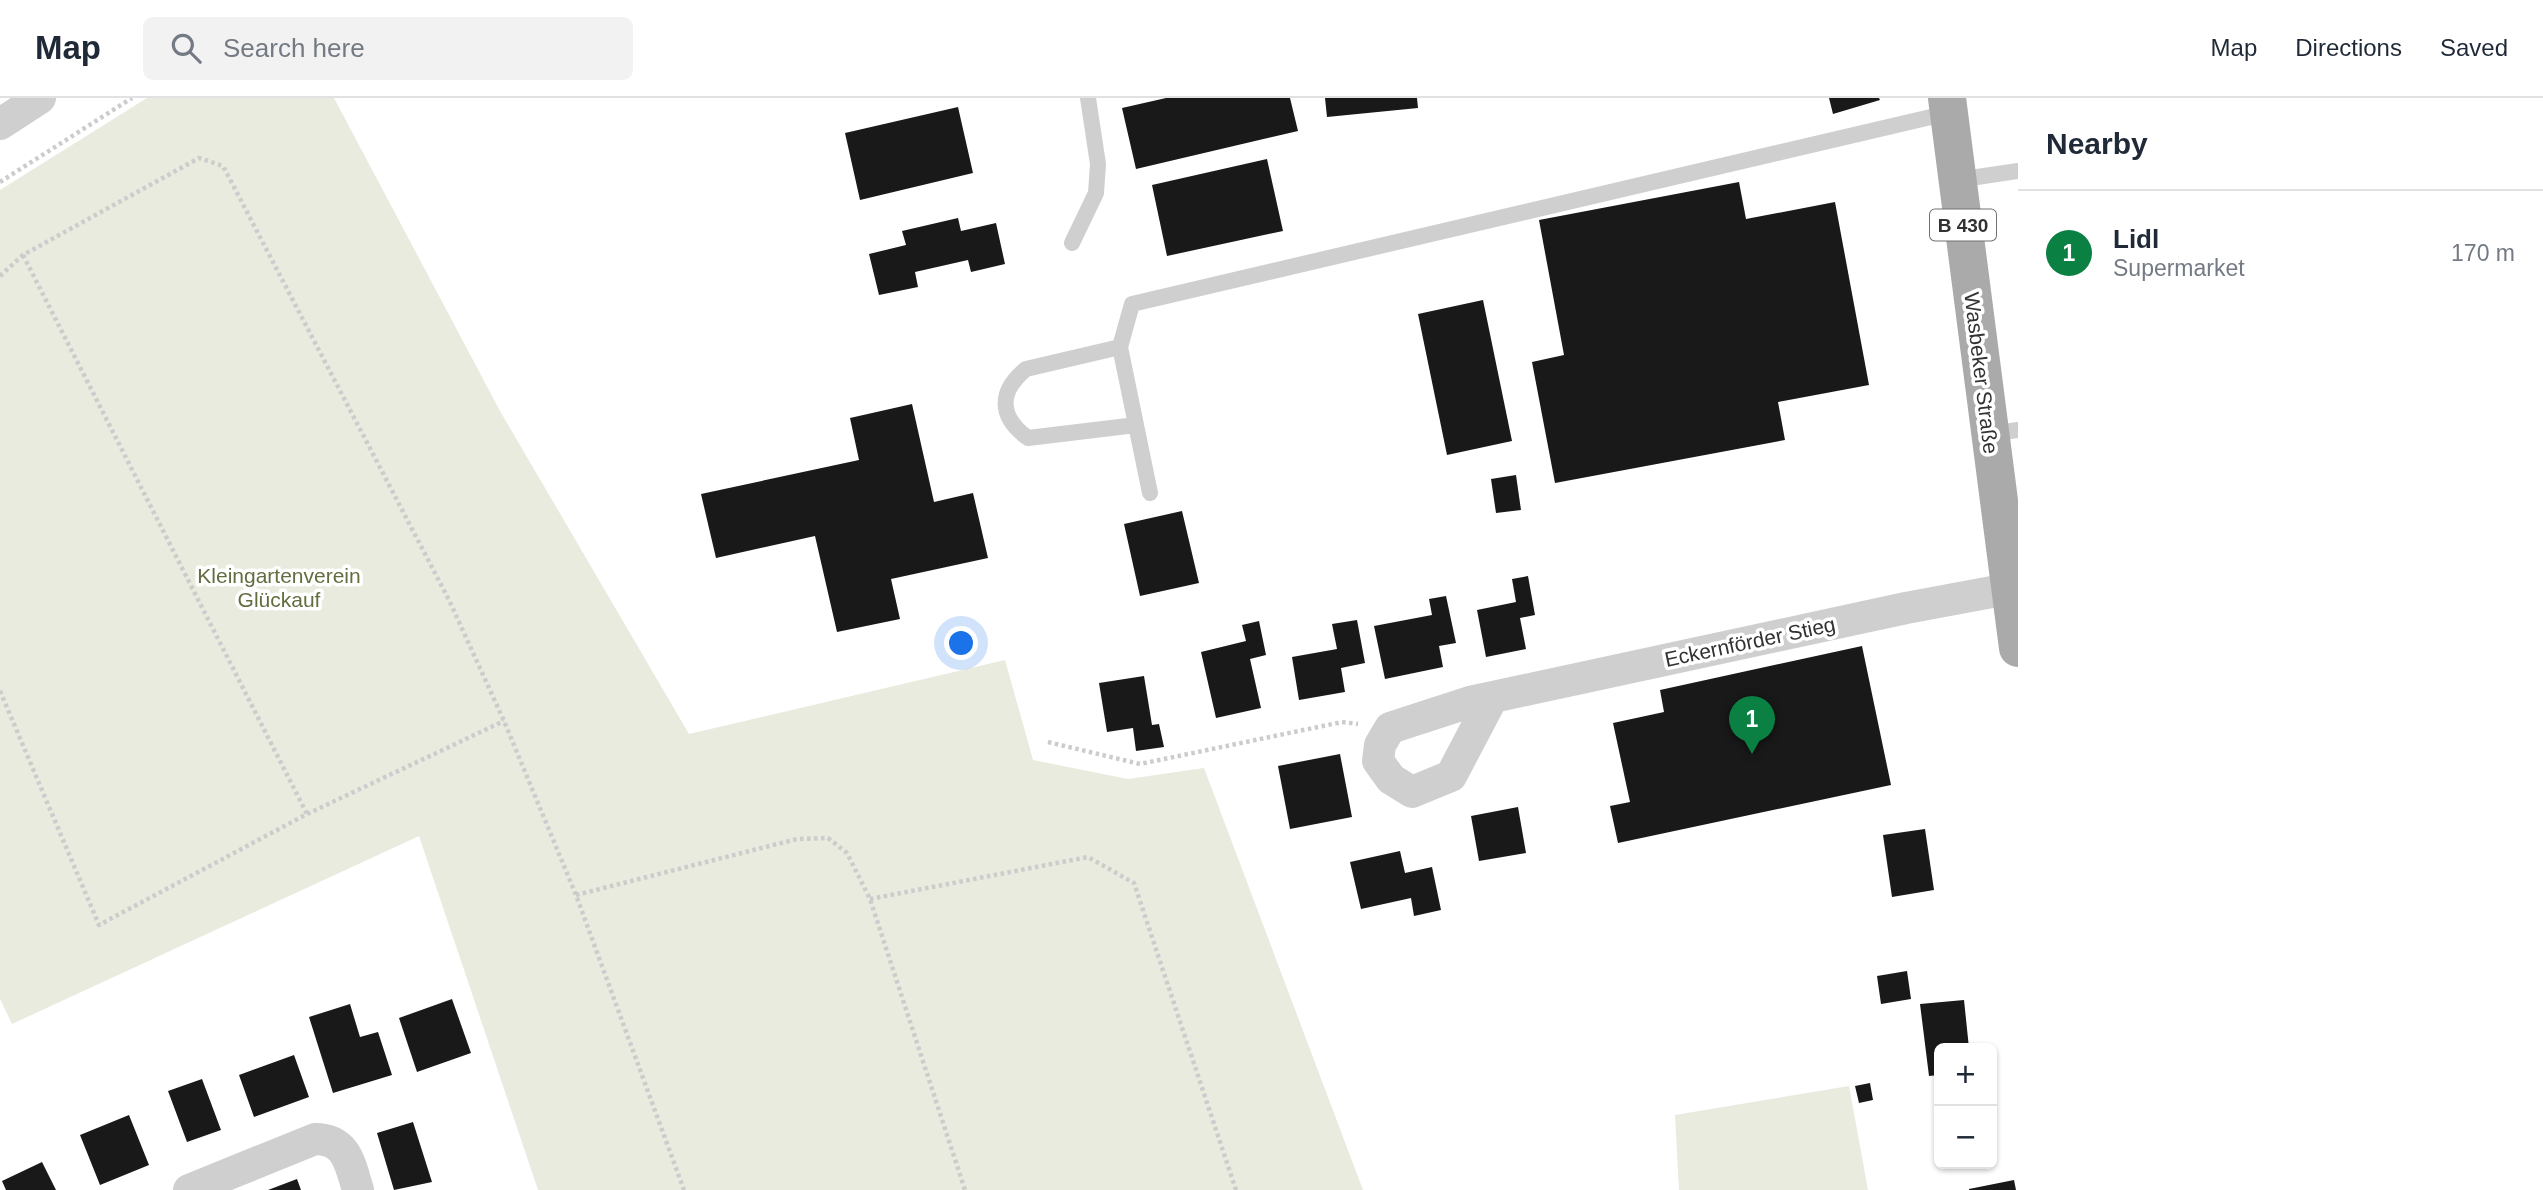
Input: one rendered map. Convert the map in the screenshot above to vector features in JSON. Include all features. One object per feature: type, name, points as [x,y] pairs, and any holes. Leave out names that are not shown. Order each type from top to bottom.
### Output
[{"type":"main road","name":"Wasbeker Straße","points":[[1947,105],[1957,180],[2003,432],[2008,589],[2017,633]]},
{"type":"street","points":[[0,124],[40,98]]},
{"type":"street","name":"Eckernförder Stieg","points":[[1390,728],[1416,717],[1492,698],[1906,608],[2008,589]]},
{"type":"street","points":[[1390,728],[1380,745],[1378,761],[1391,779],[1412,792],[1451,776],[1492,698]]},
{"type":"street","points":[[189,1190],[315,1139],[339,1144],[347,1155],[358,1190]]},
{"type":"lane","points":[[1072,243],[1096,192],[1098,164],[1088,98]]},
{"type":"lane","points":[[1150,493],[1120,347],[1132,304],[1947,105]]},
{"type":"lane","points":[[1957,180],[2018,171]]},
{"type":"lane","points":[[1120,347],[1026,369],[1014,379],[1005,398],[1006,411],[1012,426],[1028,438],[1136,425]]},
{"type":"path","points":[[0,182],[132,98]]},
{"type":"path","points":[[0,276],[23,255],[199,158],[223,166],[449,600],[504,721],[576,895],[684,1190]]},
{"type":"path","points":[[23,255],[307,814]]},
{"type":"path","points":[[0,691],[99,925],[307,814],[504,721]]},
{"type":"path","points":[[1048,742],[1140,764],[1342,722],[1390,728]]},
{"type":"path","points":[[576,895],[797,839],[828,838],[847,853],[870,899],[965,1190]]},
{"type":"path","points":[[870,899],[1088,857],[1134,883],[1236,1190]]},
{"type":"green space","name":"Kleingartenverein Glückauf","points":[[147,98],[334,98],[500,411],[689,734],[1005,660],[1033,760],[1128,779],[1204,768],[1363,1190],[538,1190],[419,836],[12,1024],[0,999],[0,190]]},
{"type":"green space","points":[[1849,1086],[1868,1190],[1679,1190],[1675,1115]]},
{"type":"building","points":[[1166,98],[1290,98],[1298,131],[1136,169],[1122,108]]},
{"type":"building","points":[[1325,98],[1417,98],[1418,108],[1327,117]]},
{"type":"building","points":[[1829,98],[1879,98],[1880,100],[1833,114]]},
{"type":"building","points":[[958,107],[973,173],[860,200],[845,133]]},
{"type":"building","points":[[1267,159],[1283,231],[1167,256],[1152,185]]},
{"type":"building","points":[[1739,182],[1746,219],[1835,202],[1869,385],[1778,402],[1785,440],[1555,483],[1532,362],[1564,355],[1539,220]]},
{"type":"building","points":[[958,218],[961,231],[996,223],[1005,264],[971,272],[968,260],[915,272],[918,287],[879,295],[869,254],[906,245],[902,231]]},
{"type":"building","points":[[1483,300],[1512,441],[1447,455],[1418,314]]},
{"type":"building","points":[[912,404],[934,502],[973,493],[988,558],[891,579],[900,619],[837,632],[815,536],[716,558],[701,494],[859,460],[850,418]]},
{"type":"building","points":[[1516,475],[1521,510],[1496,513],[1491,479]]},
{"type":"building","points":[[1182,511],[1199,583],[1140,596],[1124,524]]},
{"type":"building","points":[[1528,576],[1535,615],[1520,618],[1526,649],[1486,657],[1477,610],[1516,602],[1512,579]]},
{"type":"building","points":[[1446,596],[1456,643],[1439,646],[1443,667],[1385,679],[1374,626],[1432,615],[1429,599]]},
{"type":"building","points":[[1357,620],[1365,663],[1341,668],[1345,692],[1299,700],[1292,657],[1337,649],[1332,624]]},
{"type":"building","points":[[1259,621],[1266,655],[1250,659],[1261,708],[1216,718],[1201,652],[1246,641],[1242,625]]},
{"type":"building","points":[[1862,646],[1891,785],[1618,843],[1610,806],[1630,802],[1613,723],[1664,712],[1660,690]]},
{"type":"building","points":[[1144,676],[1152,725],[1159,724],[1164,747],[1136,751],[1133,728],[1107,732],[1099,683]]},
{"type":"building","points":[[1340,754],[1352,817],[1290,829],[1278,766]]},
{"type":"building","points":[[1518,807],[1526,853],[1479,861],[1471,816]]},
{"type":"building","points":[[1925,829],[1934,890],[1892,897],[1883,835]]},
{"type":"building","points":[[1400,851],[1405,873],[1432,867],[1441,910],[1414,916],[1411,898],[1361,909],[1350,862]]},
{"type":"building","points":[[1907,971],[1911,999],[1881,1004],[1877,976]]},
{"type":"building","points":[[452,999],[471,1053],[417,1072],[399,1018]]},
{"type":"building","points":[[1964,1000],[1968,1043],[1934,1043],[1934,1076],[1929,1076],[1920,1004]]},
{"type":"building","points":[[350,1004],[360,1037],[378,1032],[392,1075],[333,1093],[309,1017]]},
{"type":"building","points":[[294,1055],[309,1097],[254,1117],[239,1075]]},
{"type":"building","points":[[202,1079],[221,1130],[187,1142],[168,1091]]},
{"type":"building","points":[[1870,1083],[1873,1100],[1859,1103],[1855,1086]]},
{"type":"building","points":[[129,1115],[149,1165],[100,1185],[80,1135]]},
{"type":"building","points":[[413,1122],[432,1182],[394,1190],[377,1133]]},
{"type":"building","points":[[42,1162],[56,1190],[6,1190],[2,1181]]},
{"type":"building","points":[[297,1179],[301,1190],[268,1190]]},
{"type":"building","points":[[2014,1180],[2016,1190],[1969,1190],[1969,1189]]},
{"type":"place","name":"Lidl","points":[[1752,754]]}]
